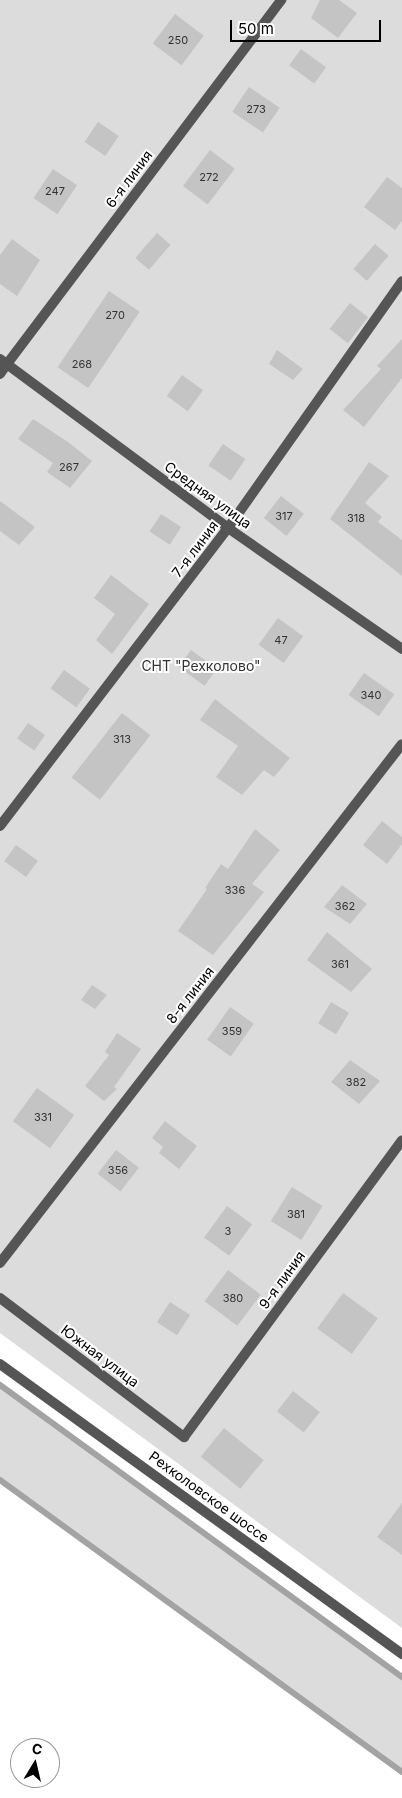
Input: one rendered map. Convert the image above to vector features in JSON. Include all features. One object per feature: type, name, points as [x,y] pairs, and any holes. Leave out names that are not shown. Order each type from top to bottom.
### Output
[{"type":"street","name":"6-я линия","points":[[0,374],[4,362],[281,0]]},
{"type":"street","name":"7-я линия","points":[[0,826],[228,528],[402,282]]},
{"type":"street","name":"Средняя улица","points":[[4,362],[228,528],[402,649]]},
{"type":"street","name":"8-я линия","points":[[0,1263],[402,744]]},
{"type":"street","name":"9-я линия","points":[[184,1437],[402,1140]]},
{"type":"street","name":"Южная улица","points":[[0,1298],[184,1437]]},
{"type":"street","name":"Рехколовское шоссе","points":[[0,1364],[402,1654]]},
{"type":"green space","name":"СНТ \"Рехколово\"","points":[[0,0],[402,0],[402,1628],[0,1333]]},
{"type":"green space","points":[[0,1385],[402,1677],[402,1772],[0,1480]]},
{"type":"building","points":[[320,0],[339,0],[357,13],[338,38],[311,18]]},
{"type":"building","points":[[175,14],[204,36],[181,65],[153,44]]},
{"type":"building","points":[[301,49],[326,67],[314,83],[289,65]]},
{"type":"building","points":[[249,87],[280,108],[263,133],[232,112]]},
{"type":"building","points":[[98,122],[119,136],[105,156],[85,142]]},
{"type":"building","points":[[210,150],[235,169],[208,205],[183,186]]},
{"type":"building","points":[[53,169],[77,185],[57,214],[33,198]]},
{"type":"building","points":[[387,177],[402,188],[402,221],[395,230],[364,207]]},
{"type":"building","points":[[157,233],[171,245],[149,270],[135,258]]},
{"type":"building","points":[[12,239],[40,260],[17,296],[0,284],[0,255]]},
{"type":"building","points":[[375,244],[389,256],[367,281],[353,269]]},
{"type":"building","points":[[109,291],[140,312],[88,388],[58,367]]},
{"type":"building","points":[[350,303],[368,317],[348,343],[330,329]]},
{"type":"building","points":[[402,339],[402,378],[364,427],[343,410],[381,369],[377,366]]},
{"type":"building","points":[[277,350],[303,369],[293,380],[269,364]]},
{"type":"building","points":[[182,375],[203,390],[188,411],[167,396]]},
{"type":"building","points":[[33,419],[68,442],[92,461],[70,488],[47,472],[53,463],[18,439]]},
{"type":"building","points":[[223,444],[245,459],[231,481],[208,466]]},
{"type":"building","points":[[369,462],[389,476],[365,503],[382,517],[378,522],[402,540],[402,576],[330,519]]},
{"type":"building","points":[[281,496],[304,514],[287,536],[264,518]]},
{"type":"building","points":[[0,501],[35,527],[19,545],[0,531]]},
{"type":"building","points":[[161,514],[181,527],[170,545],[150,532]]},
{"type":"building","points":[[111,575],[149,604],[112,654],[96,640],[115,614],[94,598]]},
{"type":"building","points":[[278,618],[303,636],[284,663],[259,645]]},
{"type":"building","points":[[191,650],[217,669],[205,686],[179,667]]},
{"type":"building","points":[[64,670],[90,689],[76,707],[50,689]]},
{"type":"building","points":[[364,673],[394,694],[379,716],[349,695]]},
{"type":"building","points":[[215,699],[290,758],[274,777],[264,770],[242,795],[216,777],[238,746],[200,720]]},
{"type":"building","points":[[122,713],[150,735],[100,800],[72,778]]},
{"type":"building","points":[[28,723],[45,735],[34,751],[17,739]]},
{"type":"building","points":[[382,821],[402,837],[402,844],[387,864],[363,845]]},
{"type":"building","points":[[255,829],[280,850],[252,884],[264,892],[213,955],[178,931],[207,889],[205,888],[221,864],[228,869]]},
{"type":"building","points":[[16,845],[38,861],[26,877],[4,861]]},
{"type":"building","points":[[342,885],[367,904],[350,924],[324,907]]},
{"type":"building","points":[[327,932],[372,969],[351,992],[307,960]]},
{"type":"building","points":[[92,985],[107,995],[95,1009],[81,1000]]},
{"type":"building","points":[[331,1002],[349,1013],[336,1034],[318,1023]]},
{"type":"building","points":[[230,1007],[254,1024],[231,1056],[207,1040]]},
{"type":"building","points":[[117,1033],[141,1049],[114,1087],[117,1089],[104,1101],[85,1086],[109,1055],[105,1052]]},
{"type":"building","points":[[350,1060],[380,1081],[359,1104],[331,1082]]},
{"type":"building","points":[[37,1088],[74,1115],[50,1148],[13,1121]]},
{"type":"building","points":[[165,1121],[197,1146],[179,1169],[159,1153],[163,1147],[152,1138]]},
{"type":"building","points":[[116,1150],[139,1168],[120,1191],[98,1174]]},
{"type":"building","points":[[292,1187],[323,1206],[301,1240],[271,1221]]},
{"type":"building","points":[[227,1206],[252,1224],[229,1256],[204,1238]]},
{"type":"building","points":[[228,1270],[261,1295],[237,1326],[205,1301]]},
{"type":"building","points":[[343,1293],[378,1318],[352,1354],[317,1329]]},
{"type":"building","points":[[170,1302],[190,1315],[177,1335],[157,1322]]},
{"type":"building","points":[[293,1391],[320,1412],[304,1432],[277,1411]]},
{"type":"building","points":[[224,1428],[264,1460],[240,1489],[201,1457]]},
{"type":"building","points":[[402,1503],[402,1555],[377,1537]]},
{"type":"waterway","points":[[0,1385],[402,1677]]},
{"type":"waterway","points":[[0,1480],[402,1772]]}]
